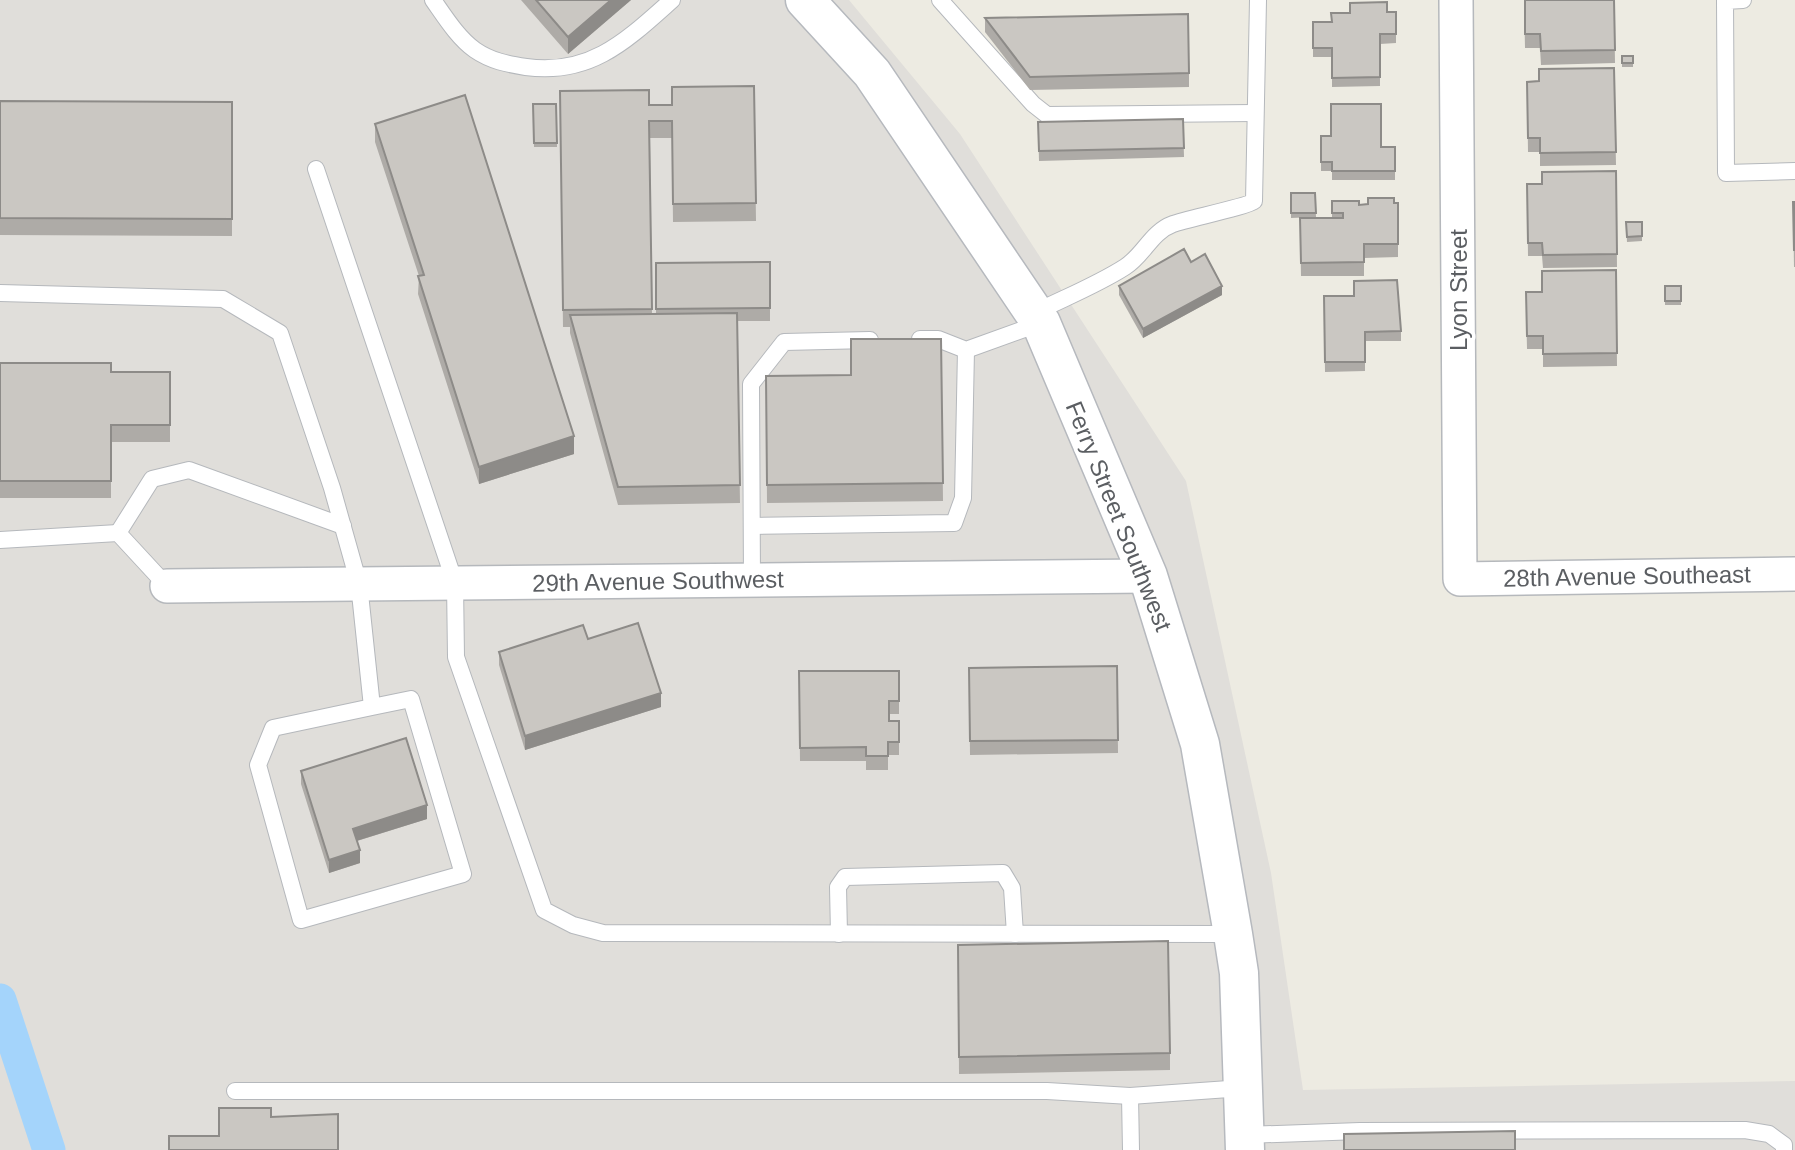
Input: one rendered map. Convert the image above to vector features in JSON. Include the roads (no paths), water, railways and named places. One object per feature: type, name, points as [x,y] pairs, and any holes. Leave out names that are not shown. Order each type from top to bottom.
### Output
[{"type":"street","name":"Ferry Street Southwest","points":[[806,0],[872,73],[1037,318],[1148,576],[1200,744],[1233,934],[1239,973],[1245,1142]]},
{"type":"street","name":"Lyon Street","points":[[1456,0],[1460,579]]},
{"type":"street","name":"28th Avenue Southeast","points":[[1460,579],[1795,574]]},
{"type":"street","name":"29th Avenue Southwest","points":[[167,586],[1148,576]]},
{"type":"lane","points":[[433,0],[473,49],[497,63],[562,68],[597,59],[633,35],[672,0]]},
{"type":"lane","points":[[940,0],[1033,104],[1048,115],[1254,113]]},
{"type":"lane","points":[[910,340],[938,339],[965,350],[1037,318],[1128,266],[1155,235],[1168,226],[1217,210],[1249,206],[1254,201],[1255,188],[1254,113],[1259,67],[1258,0]]},
{"type":"lane","points":[[1743,0],[1725,1],[1726,173],[1795,170]]},
{"type":"lane","points":[[316,169],[455,583],[456,657],[544,910],[573,925],[603,933],[1233,934]]},
{"type":"lane","points":[[0,293],[223,299],[281,333],[359,584],[372,707]]},
{"type":"lane","points":[[752,580],[751,384],[784,342],[882,340]]},
{"type":"lane","points":[[752,526],[954,523],[963,498],[965,350]]},
{"type":"lane","points":[[118,533],[152,479],[190,470],[343,526]]},
{"type":"lane","points":[[0,540],[118,533]]},
{"type":"lane","points":[[118,533],[167,586]]},
{"type":"lane","points":[[411,699],[463,874],[301,920],[257,765],[273,728],[372,707],[411,699]]},
{"type":"lane","points":[[839,934],[838,887],[845,877],[1003,873],[1012,888],[1015,934]]},
{"type":"lane","points":[[234,1091],[1047,1091],[1130,1096],[1243,1088]]},
{"type":"lane","points":[[1130,1096],[1131,1150]]},
{"type":"lane","points":[[1245,1142],[1360,1131],[1745,1130],[1769,1134],[1784,1145],[1784,1150]]},
{"type":"waterway","points":[[0,1000],[49,1150]]}]
